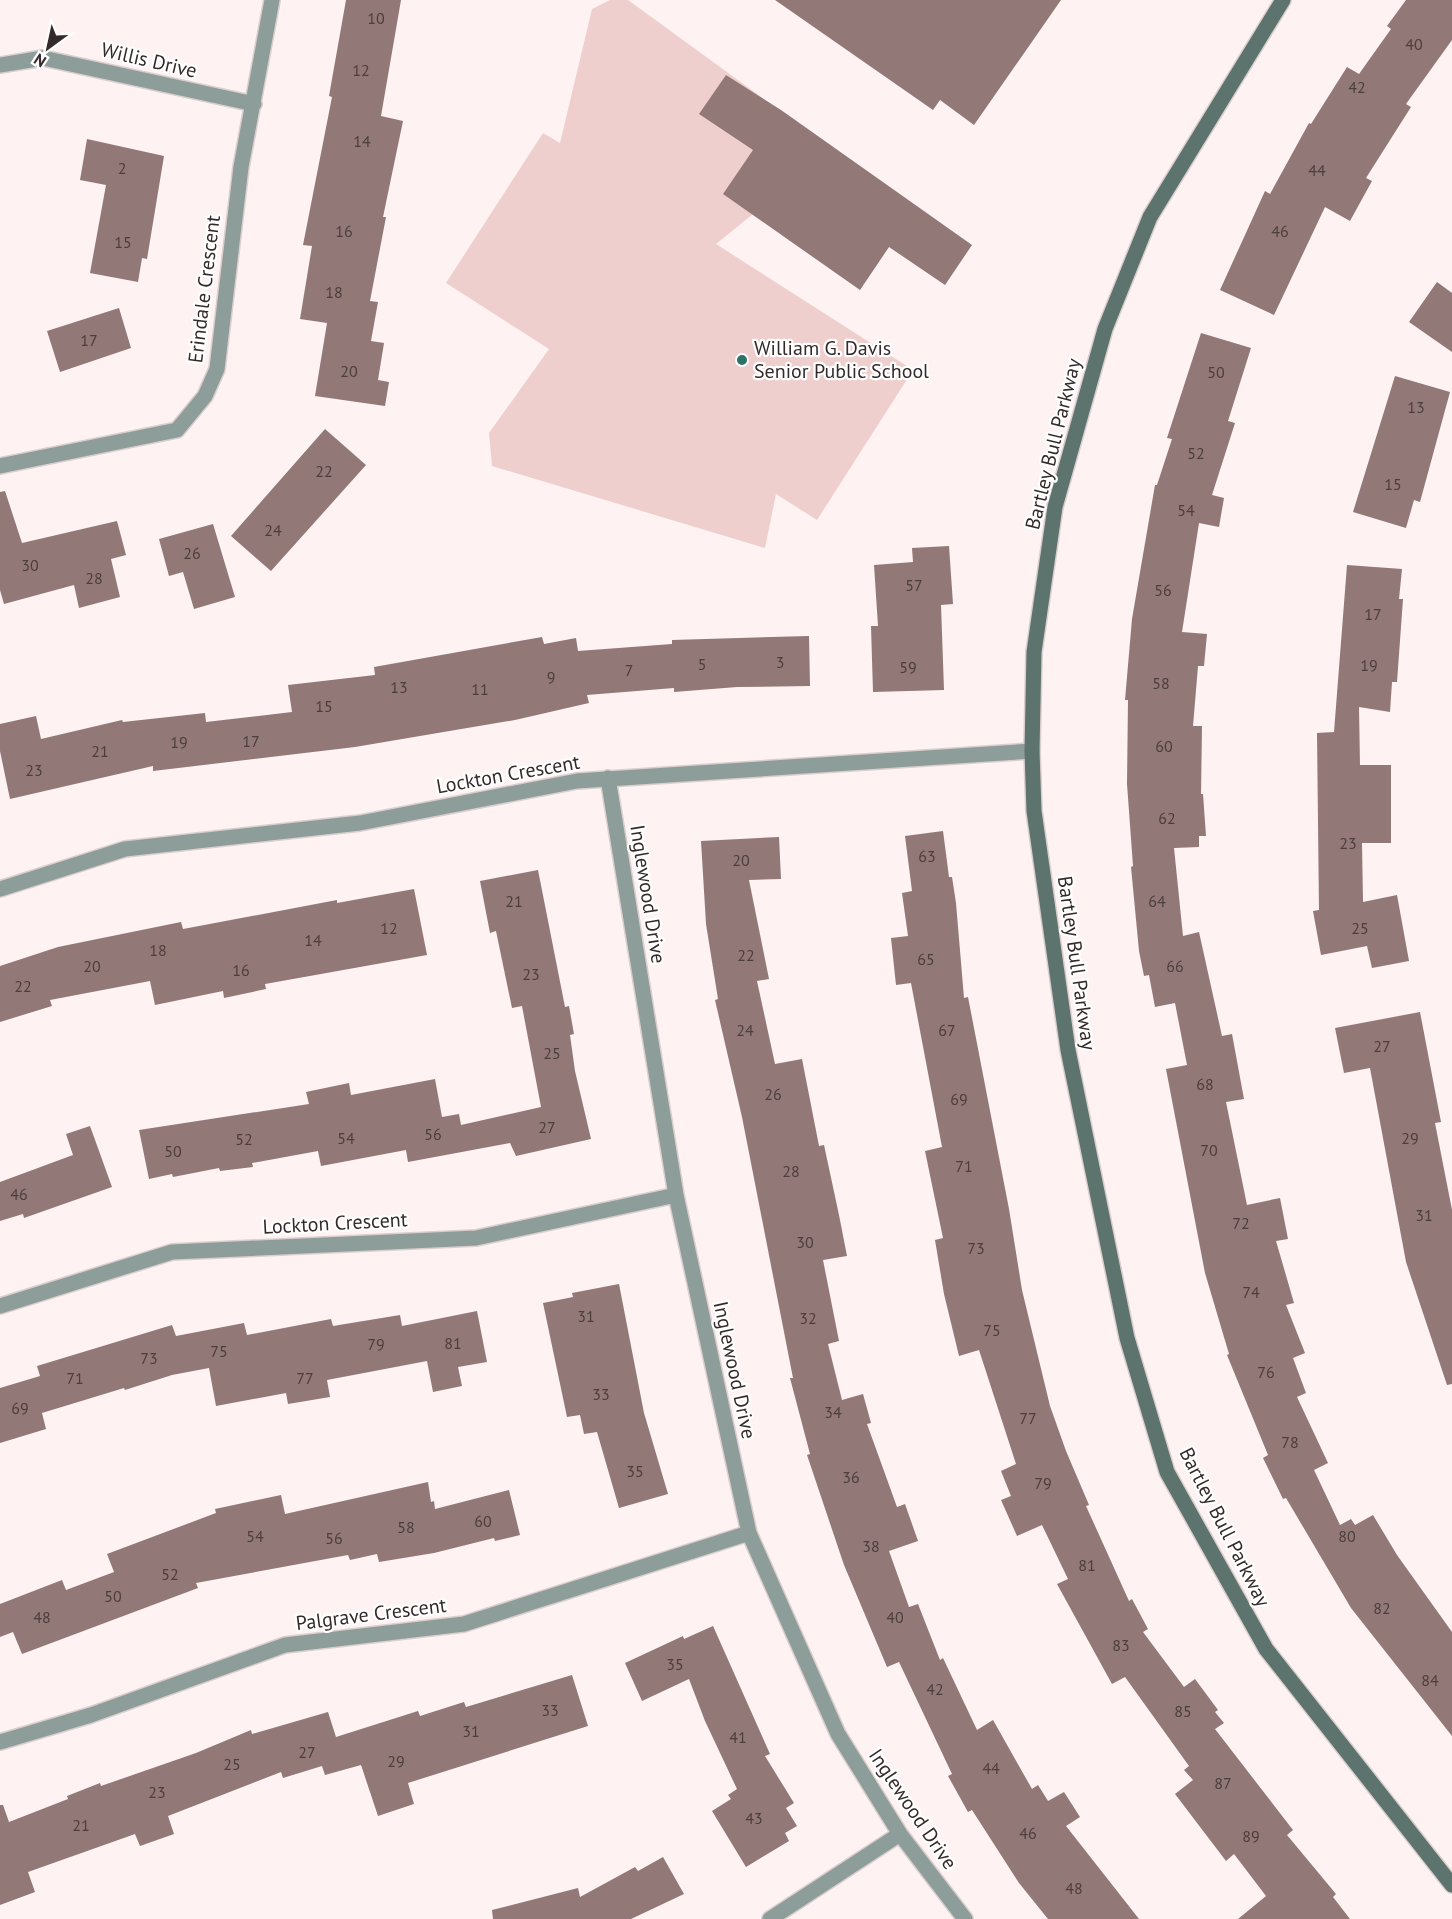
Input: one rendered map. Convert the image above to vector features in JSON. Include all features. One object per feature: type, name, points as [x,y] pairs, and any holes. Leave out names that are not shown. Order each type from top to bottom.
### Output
[{"type":"street","name":"Erindale Crescent","points":[[0,466],[177,430],[194,412],[217,369],[241,167],[272,0]]},
{"type":"street","name":"Bartley Bull Parkway","points":[[1283,0],[1150,217],[1104,328],[1055,507],[1034,652],[1032,751],[1034,811],[1068,1050],[1127,1338],[1167,1472],[1266,1650],[1452,1885]]},
{"type":"street","name":"Willis Drive","points":[[0,65],[43,58],[254,104]]},
{"type":"street","name":"Lockton Crescent","points":[[0,889],[125,849],[360,823],[577,781],[1032,751]]},
{"type":"street","name":"Inglewood Drive","points":[[608,778],[676,1195],[749,1533],[838,1734],[900,1834],[965,1919]]},
{"type":"street","name":"Lockton Crescent","points":[[0,1306],[172,1251],[476,1238],[676,1195]]},
{"type":"street","name":"Palgrave Crescent","points":[[0,1742],[91,1715],[285,1645],[464,1624],[749,1533]]},
{"type":"street","points":[[770,1919],[900,1834]]},
{"type":"shaded area","points":[[610,0],[628,0],[797,123],[758,210],[716,244],[913,370],[817,520],[776,494],[765,548],[492,466],[489,433],[549,349],[446,283],[543,133],[560,143],[592,9]]},
{"type":"building","points":[[346,0],[401,0],[381,116],[403,121],[383,217],[386,217],[370,301],[378,302],[371,341],[384,343],[378,380],[389,382],[385,406],[315,396],[327,323],[300,319],[312,246],[303,245],[332,97],[329,96]]},
{"type":"building","points":[[775,0],[1061,0],[974,125],[940,100],[933,110]]},
{"type":"building","points":[[1406,0],[1452,0],[1452,40],[1406,104],[1411,107],[1366,178],[1372,181],[1350,221],[1325,207],[1274,315],[1220,290],[1265,191],[1270,194],[1309,123],[1311,124],[1347,67],[1359,74],[1391,29],[1387,26]]},
{"type":"building","points":[[726,75],[781,110],[972,245],[945,285],[889,247],[860,290],[723,194],[753,150],[699,114]]},
{"type":"building","points":[[87,139],[164,156],[147,259],[142,258],[138,282],[90,273],[106,185],[80,180]]},
{"type":"building","points":[[1437,282],[1452,293],[1452,352],[1409,322]]},
{"type":"building","points":[[119,308],[131,348],[60,372],[47,331]]},
{"type":"building","points":[[1201,333],[1251,348],[1228,421],[1235,423],[1212,495],[1224,498],[1219,527],[1199,523],[1182,632],[1207,634],[1204,666],[1198,666],[1193,726],[1202,726],[1201,794],[1203,794],[1206,836],[1199,836],[1199,847],[1174,848],[1183,936],[1199,932],[1222,1036],[1232,1034],[1244,1099],[1226,1102],[1247,1205],[1280,1198],[1288,1239],[1276,1241],[1294,1303],[1286,1305],[1305,1353],[1293,1358],[1306,1393],[1297,1397],[1328,1463],[1314,1470],[1340,1525],[1351,1519],[1355,1525],[1373,1515],[1397,1555],[1452,1632],[1452,1736],[1351,1608],[1286,1498],[1283,1499],[1263,1458],[1268,1455],[1227,1355],[1229,1354],[1205,1273],[1166,1069],[1187,1065],[1175,1003],[1155,1007],[1149,975],[1144,976],[1139,951],[1131,867],[1133,866],[1127,784],[1128,700],[1125,700],[1132,619],[1155,485],[1157,485],[1172,439],[1167,438]]},
{"type":"building","points":[[1395,376],[1450,392],[1420,502],[1414,500],[1406,528],[1353,512]]},
{"type":"building","points":[[325,429],[366,465],[271,571],[231,536]]},
{"type":"building","points":[[5,491],[22,543],[117,521],[126,555],[111,559],[120,597],[79,608],[74,585],[4,604],[0,590],[0,492]]},
{"type":"building","points":[[213,524],[235,597],[194,609],[183,572],[169,576],[159,539]]},
{"type":"building","points":[[949,546],[953,604],[941,605],[944,690],[873,692],[871,626],[878,626],[874,565],[913,562],[912,548]]},
{"type":"building","points":[[1347,565],[1402,569],[1399,599],[1403,599],[1397,682],[1392,682],[1390,712],[1359,707],[1360,765],[1391,765],[1391,843],[1362,843],[1363,902],[1397,895],[1409,961],[1372,968],[1367,946],[1321,955],[1313,911],[1319,910],[1317,733],[1334,732]]},
{"type":"building","points":[[809,636],[810,686],[737,687],[674,692],[674,688],[587,695],[589,703],[515,720],[355,747],[153,771],[153,766],[10,799],[0,751],[0,724],[36,716],[41,739],[122,720],[123,722],[205,713],[206,722],[292,712],[288,685],[375,675],[374,667],[542,637],[544,644],[576,638],[578,651],[672,644],[672,640]]},
{"type":"building","points":[[943,831],[949,877],[952,877],[956,903],[964,998],[968,997],[1009,1209],[1022,1290],[1050,1406],[1089,1505],[1086,1506],[1129,1601],[1132,1599],[1148,1629],[1143,1632],[1184,1687],[1195,1679],[1218,1710],[1215,1712],[1224,1723],[1215,1729],[1293,1830],[1287,1835],[1336,1894],[1333,1897],[1350,1919],[1238,1919],[1266,1896],[1234,1854],[1226,1861],[1175,1794],[1193,1780],[1184,1770],[1189,1766],[1125,1677],[1112,1684],[1057,1584],[1068,1579],[1042,1525],[1017,1536],[1001,1500],[1011,1496],[1001,1471],[1016,1464],[979,1350],[959,1356],[944,1294],[935,1240],[943,1238],[925,1151],[942,1147],[911,983],[896,985],[891,938],[908,936],[902,893],[912,891],[905,836]]},
{"type":"building","points":[[779,837],[781,879],[749,880],[769,979],[757,981],[775,1064],[802,1059],[819,1146],[824,1145],[839,1215],[847,1256],[823,1260],[839,1341],[828,1344],[842,1400],[863,1394],[871,1423],[867,1424],[897,1507],[905,1504],[918,1541],[889,1551],[909,1607],[918,1604],[940,1660],[943,1658],[977,1730],[993,1720],[1032,1789],[1038,1785],[1048,1801],[1064,1792],[1080,1817],[1066,1826],[1139,1919],[1048,1919],[1019,1883],[972,1810],[968,1812],[948,1776],[952,1774],[899,1662],[887,1667],[844,1565],[807,1455],[810,1454],[790,1378],[793,1378],[742,1117],[715,1000],[718,999],[706,924],[701,841]]},
{"type":"building","points":[[538,870],[565,1007],[569,1006],[574,1034],[570,1035],[575,1071],[591,1139],[516,1156],[510,1143],[408,1162],[406,1150],[321,1166],[318,1151],[252,1163],[253,1167],[220,1171],[219,1168],[149,1179],[139,1130],[309,1104],[306,1092],[349,1083],[351,1095],[435,1079],[442,1117],[459,1114],[461,1125],[541,1107],[522,1006],[512,1008],[496,931],[490,933],[480,881]]},
{"type":"building","points":[[414,889],[427,955],[265,984],[266,989],[224,998],[223,991],[155,1005],[150,981],[50,1000],[52,1006],[0,1022],[0,966],[58,947],[181,922],[183,929],[337,900],[337,903]]},
{"type":"building","points":[[1420,1012],[1441,1122],[1435,1123],[1452,1210],[1452,1384],[1447,1385],[1406,1262],[1370,1068],[1344,1073],[1335,1028]]},
{"type":"building","points":[[90,1126],[112,1187],[24,1218],[23,1214],[0,1221],[0,1182],[73,1155],[66,1134]]},
{"type":"building","points":[[619,1284],[644,1413],[668,1494],[619,1508],[597,1432],[584,1434],[580,1415],[567,1417],[543,1303],[573,1297],[572,1293]]},
{"type":"building","points":[[477,1311],[487,1362],[458,1367],[462,1386],[433,1392],[427,1361],[327,1380],[330,1397],[288,1404],[286,1393],[216,1406],[209,1368],[172,1375],[42,1413],[46,1429],[0,1443],[0,1388],[40,1376],[37,1366],[172,1325],[176,1336],[244,1323],[247,1335],[331,1319],[333,1326],[400,1315],[402,1326]]},
{"type":"building","points":[[428,1482],[431,1502],[434,1501],[435,1509],[509,1490],[520,1535],[495,1541],[494,1538],[434,1553],[379,1562],[377,1554],[350,1560],[348,1555],[196,1583],[198,1588],[22,1654],[13,1632],[0,1637],[0,1604],[62,1580],[66,1590],[114,1572],[107,1554],[216,1513],[215,1509],[281,1495],[285,1514]]},
{"type":"building","points":[[713,1626],[770,1754],[765,1756],[794,1803],[786,1808],[797,1826],[785,1833],[789,1841],[746,1867],[712,1811],[731,1799],[728,1795],[737,1789],[705,1721],[689,1679],[642,1701],[625,1663],[683,1636],[684,1639]]},
{"type":"building","points":[[572,1675],[588,1726],[408,1783],[414,1804],[378,1816],[361,1765],[325,1775],[322,1766],[283,1778],[281,1772],[168,1816],[174,1834],[140,1846],[135,1834],[28,1872],[35,1892],[0,1905],[0,1805],[3,1805],[9,1822],[68,1799],[67,1796],[100,1783],[101,1786],[196,1753],[251,1730],[252,1734],[328,1712],[336,1737],[418,1711],[420,1716],[464,1702],[466,1707]]},
{"type":"building","points":[[663,1857],[684,1894],[631,1919],[493,1919],[492,1910],[578,1888],[580,1897],[635,1867],[638,1871]]},
{"type":"place","name":"William G. Davis Senior Public School","points":[[742,360]]}]
